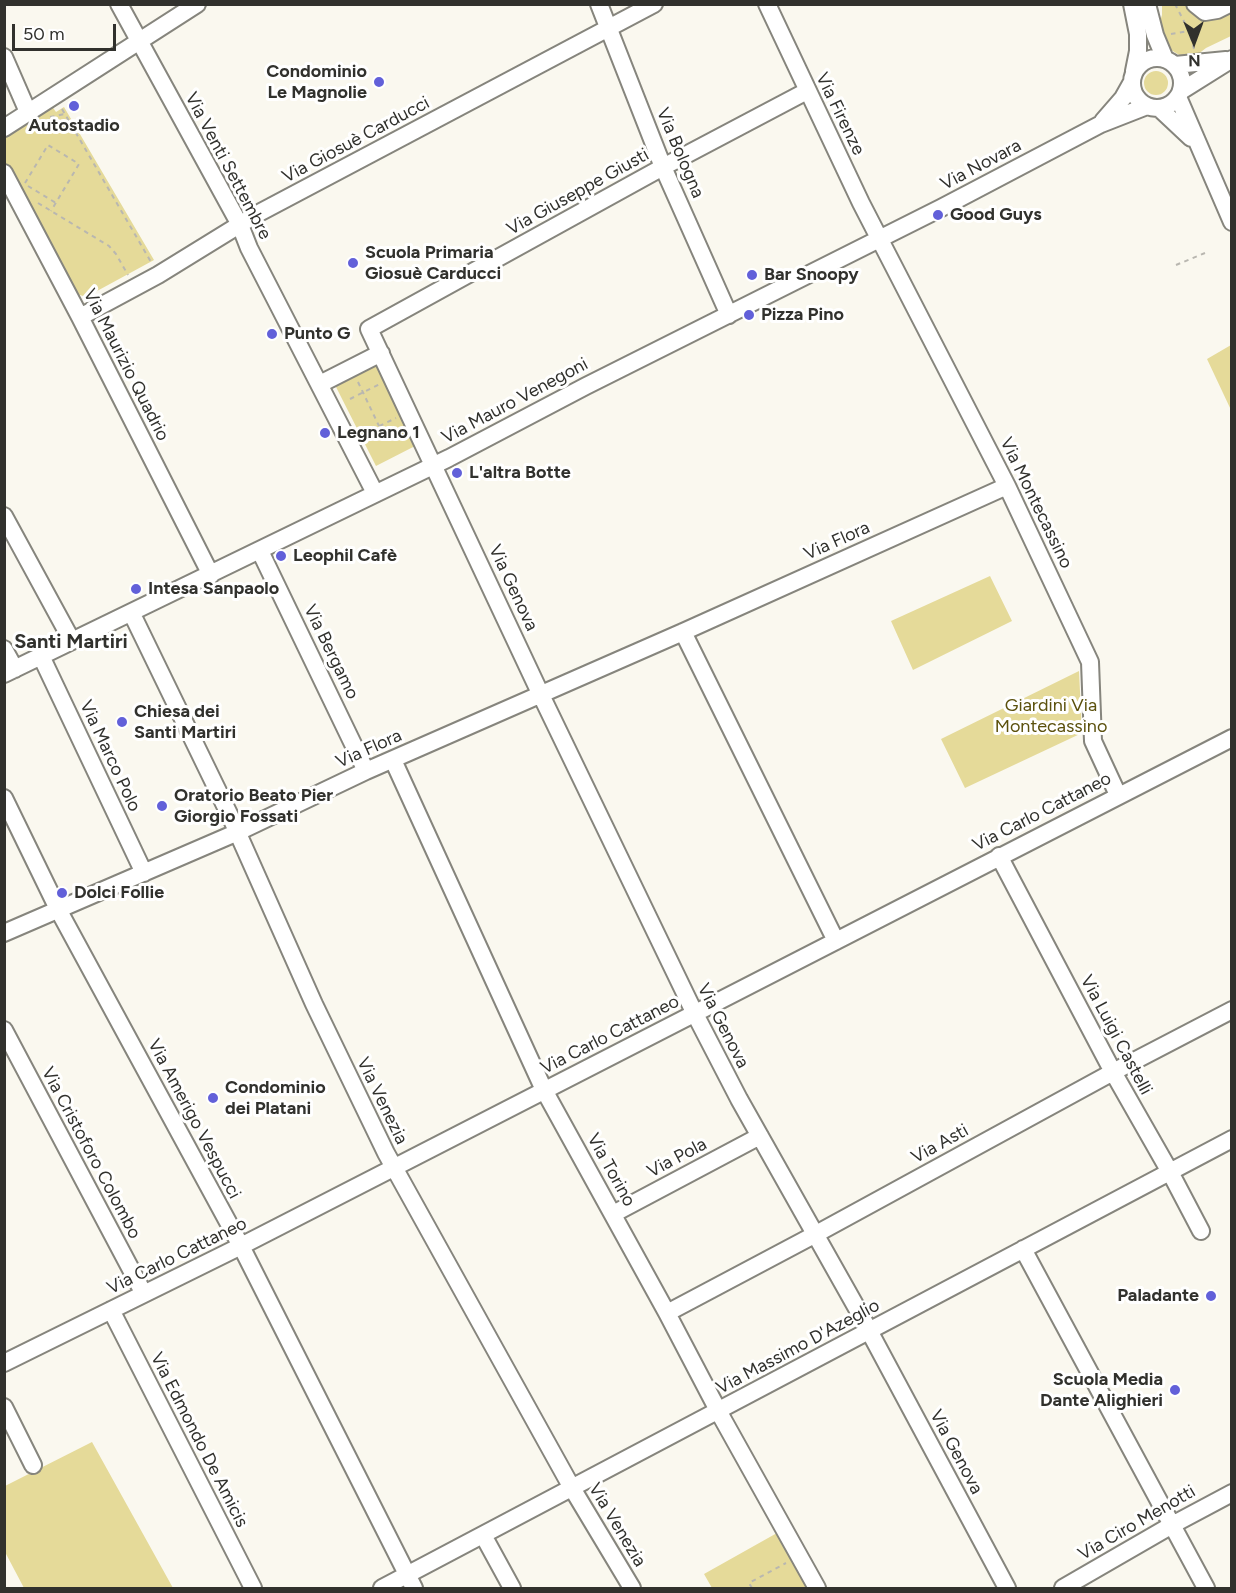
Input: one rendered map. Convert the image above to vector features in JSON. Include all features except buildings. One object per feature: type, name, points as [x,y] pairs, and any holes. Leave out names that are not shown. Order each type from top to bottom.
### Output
[{"type":"street","name":"Via Venti Settembre","points":[[119,4],[240,225],[249,248],[375,493]]},
{"type":"street","points":[[4,128],[197,4]]},
{"type":"street","name":"Via Bologna","points":[[599,4],[663,167],[729,315]]},
{"type":"street","name":"Via Giosuè Carducci","points":[[80,317],[136,288],[240,225],[654,4]]},
{"type":"street","name":"Via Firenze","points":[[767,4],[879,239]]},
{"type":"street","points":[[1132,4],[1138,34],[1138,51],[1132,78],[1136,97],[1153,107],[1197,145]]},
{"type":"street","points":[[1147,4],[1153,27],[1170,62],[1182,77],[1180,94],[1197,145],[1232,222]]},
{"type":"street","points":[[1153,27],[1154,4]]},
{"type":"street","points":[[1196,4],[1205,12],[1217,10],[1228,4]]},
{"type":"street","points":[[4,57],[28,112]]},
{"type":"street","points":[[1132,78],[1143,62],[1158,58],[1170,62],[1231,59]]},
{"type":"street","points":[[1153,107],[1166,106],[1231,59]]},
{"type":"street","name":"Via Novara","points":[[1101,124],[1123,98],[1132,78]]},
{"type":"street","name":"Via Giuseppe Giusti","points":[[369,329],[663,167],[807,91]]},
{"type":"street","name":"Via Novara","points":[[879,239],[1101,124],[1153,107]]},
{"type":"street","name":"Via Maurizio Quadrio","points":[[9,180],[211,575]]},
{"type":"street","name":"Via Mauro Venegoni","points":[[10,671],[132,614],[434,465],[585,386],[879,239]]},
{"type":"street","name":"Via Montecassino","points":[[879,239],[1007,486],[1090,662],[1093,741],[1118,795]]},
{"type":"street","name":"Via Genova","points":[[369,329],[695,1014],[739,1099],[816,1234],[1007,1588]]},
{"type":"street","points":[[320,384],[381,353]]},
{"type":"street","name":"Via Flora","points":[[4,933],[238,832],[366,771],[1007,486]]},
{"type":"street","points":[[4,516],[72,641]]},
{"type":"street","name":"Via Bergamo","points":[[260,551],[366,771]]},
{"type":"street","name":"Via Venezia","points":[[132,614],[238,832],[314,1004],[393,1167],[572,1488],[632,1588]]},
{"type":"street","points":[[683,632],[836,941]]},
{"type":"street","points":[[4,649],[10,671]]},
{"type":"street","name":"Via Marco Polo","points":[[41,656],[144,873]]},
{"type":"street","name":"Via Carlo Cattaneo","points":[[4,1363],[241,1246],[1232,738]]},
{"type":"street","name":"Via Torino","points":[[393,760],[544,1090],[817,1588]]},
{"type":"street","name":"Via Amerigo Vespucci","points":[[4,798],[59,910],[241,1246],[411,1582]]},
{"type":"street","name":"Via Luigi Castelli","points":[[999,856],[1113,1072],[1201,1231]]},
{"type":"street","name":"Via Asti","points":[[667,1312],[1232,1010]]},
{"type":"street","name":"Via Cristoforo Colombo","points":[[4,1030],[144,1294]]},
{"type":"street","name":"Via Pola","points":[[613,1214],[760,1136]]},
{"type":"street","name":"Via Massimo D'Azeglio","points":[[382,1588],[411,1582],[483,1535],[1232,1139]]},
{"type":"street","points":[[1023,1249],[1206,1588]]},
{"type":"street","name":"Via Edmondo De Amicis","points":[[111,1310],[253,1588]]},
{"type":"street","points":[[4,1407],[33,1465]]},
{"type":"street","name":"Via Ciro Menotti","points":[[1063,1588],[1232,1493]]},
{"type":"street","points":[[483,1535],[512,1588]]},
{"type":"path","points":[[1175,4],[1189,31],[1198,62]]},
{"type":"path","points":[[55,96],[158,275]]},
{"type":"path","points":[[51,211],[56,203],[79,164],[48,145],[25,184],[56,203]]},
{"type":"path","points":[[9,180],[51,211],[109,246],[136,288]]},
{"type":"path","points":[[1176,265],[1205,253]]},
{"type":"path","points":[[351,368],[379,426]]},
{"type":"path","points":[[350,399],[380,384]]},
{"type":"path","points":[[349,440],[409,411]]},
{"type":"path","points":[[752,1588],[749,1583],[799,1556]]},
{"type":"green space","points":[[1162,5],[1189,5],[1231,10],[1231,36],[1206,48],[1193,58],[1181,56],[1161,40],[1159,25]]},
{"type":"green space","points":[[1156,71],[1164,75],[1168,83],[1164,91],[1156,95],[1148,91],[1144,83],[1148,75]]},
{"type":"green space","points":[[51,105],[56,112],[64,107],[154,260],[86,297],[77,294],[5,164],[4,134]]},
{"type":"green space","points":[[1231,345],[1231,410],[1207,359]]},
{"type":"green space","points":[[376,364],[417,445],[376,466],[335,385]]},
{"type":"green space","points":[[990,576],[1012,621],[913,670],[891,621]]},
{"type":"green space","name":"Giardini Via Montecassino","points":[[1079,671],[1082,733],[965,788],[941,739]]},
{"type":"green space","points":[[92,1442],[173,1588],[24,1588],[5,1552],[5,1486]]},
{"type":"green space","points":[[777,1533],[807,1587],[712,1588],[704,1574]]},
{"type":"place","name":"Condominio Le Magnolie","points":[[379,82]]},
{"type":"place","name":"Autostadio","points":[[74,106]]},
{"type":"place","name":"Good Guys","points":[[938,215]]},
{"type":"place","name":"Scuola Primaria Giosuè Carducci","points":[[353,263]]},
{"type":"place","name":"Bar Snoopy","points":[[752,275]]},
{"type":"place","name":"Pizza Pino","points":[[749,315]]},
{"type":"place","name":"Punto G","points":[[272,334]]},
{"type":"place","name":"Legnano 1","points":[[325,433]]},
{"type":"place","name":"L'altra Botte","points":[[457,473]]},
{"type":"place","name":"Leophil Cafè","points":[[281,556]]},
{"type":"place","name":"Intesa Sanpaolo","points":[[136,589]]},
{"type":"place","name":"Chiesa dei Santi Martiri","points":[[122,722]]},
{"type":"place","name":"Oratorio Beato Pier Giorgio Fossati","points":[[162,806]]},
{"type":"place","name":"Dolci Follie","points":[[62,893]]},
{"type":"place","name":"Condominio dei Platani","points":[[213,1098]]},
{"type":"place","name":"Paladante","points":[[1211,1296]]},
{"type":"place","name":"Scuola Media Dante Alighieri","points":[[1175,1390]]},
{"type":"district","name":"Santi Martiri","points":[[71,642]]}]
